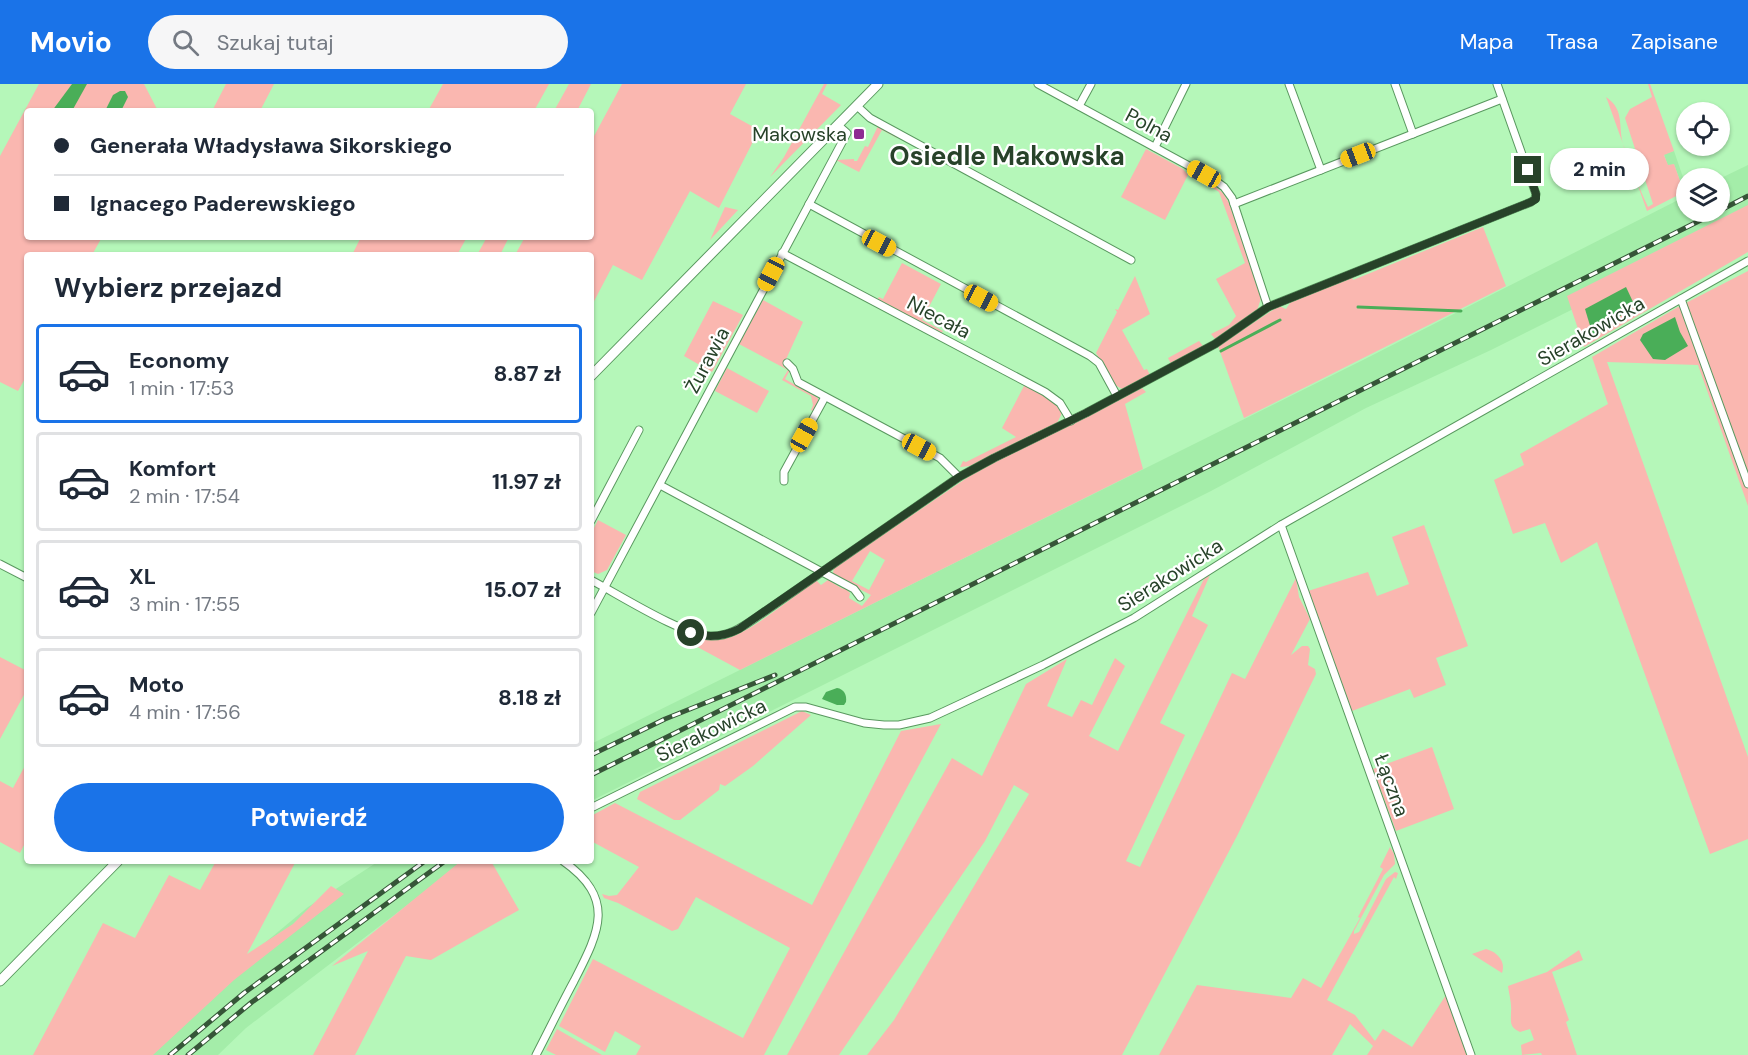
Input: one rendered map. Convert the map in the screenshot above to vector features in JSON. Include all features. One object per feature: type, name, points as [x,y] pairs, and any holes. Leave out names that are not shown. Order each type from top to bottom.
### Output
[{"type":"street","points":[[594,373],[878,84]]},
{"type":"street","name":"Polna","points":[[1038,84],[1213,179],[1228,192],[1268,307]]},
{"type":"street","points":[[1079,106],[1091,84]]},
{"type":"street","points":[[1155,147],[1186,84]]},
{"type":"street","points":[[1289,84],[1321,170]]},
{"type":"street","points":[[1395,84],[1413,134]]},
{"type":"street","points":[[594,582],[696,635],[724,635],[739,629],[959,477],[1071,421],[1215,344],[1268,307],[1534,201],[1536,194],[1497,84]]},
{"type":"street","points":[[1234,204],[1502,99]]},
{"type":"street","points":[[857,106],[870,118],[1131,260]]},
{"type":"street","name":"Żurawia","points":[[594,608],[847,133],[838,125]]},
{"type":"street","points":[[809,204],[1090,356],[1099,363],[1117,396]]},
{"type":"street","name":"Niecała","points":[[782,253],[1045,392],[1060,403],[1071,421]]},
{"type":"street","name":"Sierakowicka","points":[[594,807],[795,707],[806,707],[853,721],[899,725],[930,717],[1043,664],[1134,618],[1281,525],[1748,261]]},
{"type":"street","points":[[1680,299],[1748,484]]},
{"type":"street","points":[[787,363],[793,369],[797,381],[940,458],[959,477]]},
{"type":"street","points":[[784,481],[784,472],[825,397]]},
{"type":"street","points":[[594,515],[639,430]]},
{"type":"street","points":[[660,485],[854,589],[860,597]]},
{"type":"street","name":"Łączna","points":[[1281,525],[1472,1055]]},
{"type":"street","points":[[0,564],[24,576]]},
{"type":"street","points":[[0,981],[115,864]]},
{"type":"street","points":[[536,1055],[589,951],[597,929],[598,909],[592,890],[584,878],[566,864]]},
{"type":"shaded area","points":[[39,84],[144,84],[156,108],[26,108]]},
{"type":"shaded area","points":[[72,84],[87,84],[74,108],[54,108]]},
{"type":"shaded area","points":[[226,84],[274,84],[262,108],[214,108]]},
{"type":"shaded area","points":[[443,84],[549,84],[536,108],[430,108]]},
{"type":"shaded area","points":[[569,84],[591,84],[579,108],[556,108]]},
{"type":"shaded area","points":[[622,84],[746,84],[730,114],[759,130],[719,208],[690,191],[642,280],[613,265],[594,301],[594,252],[517,252],[523,240],[594,240],[594,136]]},
{"type":"shaded area","points":[[824,84],[827,84],[822,94],[841,105],[770,177],[784,157]]},
{"type":"shaded area","points":[[1648,84],[1650,84],[1674,151],[1664,155],[1668,165],[1674,164],[1676,170],[1676,196],[1647,211],[1635,177],[1648,207],[1653,204],[1625,118],[1630,109],[1652,97]]},
{"type":"shaded area","points":[[125,91],[128,97],[122,108],[106,108],[113,95]]},
{"type":"shaded area","points":[[1606,97],[1616,107],[1623,144]]},
{"type":"shaded area","points":[[24,112],[24,240],[100,240],[94,252],[24,252],[24,380],[18,391],[0,382],[0,156]]},
{"type":"shaded area","points":[[878,126],[898,137],[882,130],[859,172],[836,160],[854,159],[857,161],[865,146],[868,147]]},
{"type":"shaded area","points":[[1146,149],[1183,169],[1188,175],[1165,220],[1121,197]]},
{"type":"shaded area","points":[[1674,151],[1680,168],[1676,170],[1674,164],[1668,166],[1664,154]]},
{"type":"shaded area","points":[[1748,165],[1748,222],[1491,350],[1366,408],[1211,491],[594,800],[594,743],[1365,359],[1676,201],[1676,222],[1730,222],[1730,174]]},
{"type":"shaded area","points":[[1208,181],[1223,193],[1229,203],[1261,298],[1257,311],[1215,339],[1211,334],[1229,325],[1236,316],[1216,279],[1245,263],[1219,192],[1205,183]]},
{"type":"shaded area","points":[[1748,205],[1748,252],[1584,347],[1567,296],[1714,222],[1730,222],[1730,214]]},
{"type":"shaded area","points":[[725,207],[738,210],[710,240]]},
{"type":"shaded area","points":[[1483,227],[1506,286],[1244,418],[1218,346],[1279,306],[1286,309],[1292,300],[1352,277],[1353,280]]},
{"type":"shaded area","points":[[360,240],[465,240],[459,252],[354,252]]},
{"type":"shaded area","points":[[485,240],[508,240],[502,252],[479,252]]},
{"type":"shaded area","points":[[902,263],[941,284],[922,320],[943,331],[941,334],[877,300],[879,297],[883,299]]},
{"type":"shaded area","points":[[1748,271],[1748,506],[1698,365],[1607,362],[1748,757],[1748,839],[1710,854],[1597,542],[1561,563],[1545,523],[1513,534],[1494,480],[1524,465],[1520,454],[1608,404],[1592,357],[1678,307]]},
{"type":"shaded area","points":[[1135,276],[1150,314],[1122,330],[1144,370],[1147,369],[1150,375],[1122,389],[1115,385],[1096,353],[1117,312],[1115,309],[1118,310]]},
{"type":"shaded area","points":[[1626,287],[1634,304],[1594,339],[1585,309]]},
{"type":"shaded area","points":[[763,300],[803,322],[783,366],[790,370],[785,379],[818,398],[813,411],[811,410],[813,405],[811,396],[782,380],[788,370],[739,344]]},
{"type":"shaded area","points":[[713,301],[743,315],[712,372],[684,356]]},
{"type":"shaded area","points":[[1675,317],[1688,346],[1665,360],[1653,359],[1640,340],[1643,334]]},
{"type":"shaded area","points":[[1199,341],[1203,346],[1171,364],[1168,358]]},
{"type":"shaded area","points":[[727,368],[769,391],[757,413],[715,391]]},
{"type":"shaded area","points":[[1025,384],[1056,403],[1062,413],[1057,423],[970,466],[960,467],[963,461],[966,462],[1016,437],[1002,428]]},
{"type":"shaded area","points":[[1142,388],[1146,392],[1125,404],[1143,469],[740,670],[690,643],[726,638],[741,633],[774,612],[816,580],[821,585],[828,580],[843,589],[844,587],[850,593],[849,598],[862,606],[871,595],[836,577],[833,573],[834,568],[977,471]],"holes":[[[870,551],[885,560],[869,590],[852,581]]]},
{"type":"shaded area","points":[[598,520],[626,535],[607,570],[598,574],[594,572],[594,528]]},
{"type":"shaded area","points":[[1424,525],[1468,646],[1436,658],[1446,685],[1414,698],[1410,689],[1352,711],[1308,591],[1368,572],[1377,596],[1409,584],[1392,537]]},
{"type":"shaded area","points":[[1210,575],[1192,616],[1208,625],[1160,723],[1185,735],[1126,861],[1140,867],[1232,673],[1245,679],[1296,578],[1299,597],[1310,619],[1291,655],[1302,646],[1308,646],[1310,649],[1308,665],[1315,669],[1316,674],[1237,836],[1122,1055],[867,1055],[894,1020],[1029,794],[1014,785],[985,841],[839,1055],[787,1055],[952,758],[982,776],[1026,684],[1067,659],[1047,706],[1072,717],[1081,700],[1092,705],[1115,658],[1125,666],[1089,736],[1118,751],[1204,579]]},
{"type":"shaded area","points":[[0,657],[24,669],[24,695],[0,739]]},
{"type":"shaded area","points":[[837,688],[845,695],[844,705],[837,705],[822,699],[826,692]]},
{"type":"shaded area","points":[[802,711],[811,715],[753,766],[725,786],[720,784],[719,790],[680,820],[674,820],[637,799],[640,792]]},
{"type":"shaded area","points":[[941,724],[764,1055],[636,1055],[641,1046],[615,1031],[605,1052],[559,1026],[593,959],[743,1038],[790,948],[696,897],[678,929],[672,931],[604,898],[602,894],[617,895],[639,867],[594,843],[594,814],[615,803],[812,905],[901,731]]},
{"type":"shaded area","points":[[1432,747],[1454,809],[1396,831],[1373,769]]},
{"type":"shaded area","points":[[24,768],[24,845],[20,853],[0,842],[0,781],[13,788]]},
{"type":"shaded area","points":[[1390,847],[1394,854],[1395,864],[1384,875],[1354,934],[1359,932],[1386,879],[1395,872],[1398,873],[1396,879],[1394,877],[1327,1000],[1355,1015],[1375,1041],[1383,1029],[1412,1047],[1446,995],[1467,1055],[1367,1055],[1373,1046],[1350,1024],[1332,1055],[1159,1055],[1197,985],[1291,998],[1303,978],[1321,988],[1360,918],[1358,917],[1383,869],[1380,867]]},
{"type":"shaded area","points":[[214,864],[294,864],[247,954],[293,924],[331,886],[344,894],[234,980],[153,1055],[33,1055],[103,923],[135,938],[169,875],[200,890]]},
{"type":"shaded area","points":[[374,864],[461,864],[246,1028],[218,1055],[144,1055],[227,974],[308,907]]},
{"type":"shaded area","points":[[457,864],[493,864],[519,910],[431,960],[406,956],[355,1055],[313,1055],[368,951],[332,966]]},
{"type":"shaded area","points":[[1486,949],[1494,952],[1502,961],[1502,973],[1472,954]]},
{"type":"shaded area","points":[[1579,950],[1583,960],[1552,972],[1569,1020],[1566,1022],[1577,1055],[1542,1055],[1541,1053],[1522,1055],[1521,1045],[1534,1040],[1530,1029],[1520,1032],[1512,1026],[1508,986],[1547,972]]},
{"type":"shaded area","points":[[557,1029],[602,1055],[556,1055],[546,1050]]},
{"type":"waterway","points":[[1358,307],[1461,311]]},
{"type":"waterway","points":[[1221,351],[1280,320]]},
{"type":"railway","points":[[1730,205],[1748,196]]},
{"type":"railway","points":[[594,774],[1697,222]]},
{"type":"railway","points":[[594,754],[665,719],[775,675]]},
{"type":"railway","points":[[170,1055],[244,993],[421,864]]},
{"type":"railway","points":[[188,1055],[252,1002],[441,864]]},
{"type":"place","name":"Makowska","points":[[859,134]]},
{"type":"district","name":"Osiedle Makowska","points":[[1007,156]]},
{"type":"route","points":[[691,633],[701,636],[724,635],[739,629],[959,477],[1215,344],[1268,307],[1531,202],[1536,199],[1536,194],[1528,170]]}]
